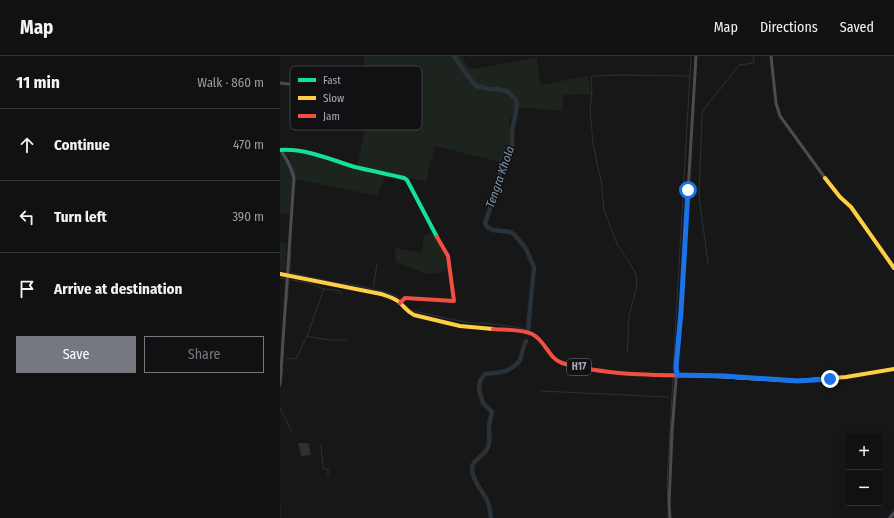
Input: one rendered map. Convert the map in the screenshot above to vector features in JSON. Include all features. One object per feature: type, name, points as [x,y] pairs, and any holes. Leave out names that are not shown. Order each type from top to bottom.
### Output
[{"type":"main road","points":[[280,150],[287,149],[304,153],[407,180],[448,256],[454,301],[405,298],[400,303]]},
{"type":"main road","points":[[825,178],[840,197],[851,207],[894,268]]},
{"type":"main road","name":"H17","points":[[280,274],[390,297],[400,303],[408,312],[422,318],[460,326],[521,331],[532,334],[541,341],[555,360],[587,369],[646,375],[724,376],[798,381],[846,377],[894,369]]},
{"type":"street","points":[[670,518],[669,504],[677,375],[676,367],[681,312],[696,56]]},
{"type":"street","points":[[771,56],[776,103],[780,116],[825,178]]},
{"type":"street","points":[[280,83],[290,84]]},
{"type":"street","points":[[280,150],[290,165],[294,178],[280,384]]},
{"type":"street","points":[[890,518],[894,513]]},
{"type":"shaded area","points":[[363,56],[461,56],[468,67],[475,69],[537,57],[540,85],[588,76],[591,94],[563,95],[563,111],[517,107],[509,122],[512,141],[504,163],[435,146],[426,181],[357,167],[365,130],[422,130],[422,66],[365,66]]},
{"type":"shaded area","points":[[289,149],[384,177],[378,196],[295,179],[293,164],[284,152]]},
{"type":"shaded area","points":[[280,151],[292,169],[294,183],[291,215],[280,213]]},
{"type":"shaded area","points":[[428,233],[435,233],[448,256],[449,271],[427,274],[396,262],[395,248],[421,253],[424,236]]},
{"type":"shaded area","points":[[280,242],[287,243],[285,270],[280,270]]},
{"type":"shaded area","points":[[298,443],[307,443],[309,445],[311,455],[301,455]]},
{"type":"waterway","name":"Tengra Khola","points":[[454,56],[476,86],[507,91],[516,100],[517,104],[510,154],[502,166],[485,223],[487,227],[493,230],[510,232],[515,235],[526,249],[534,267],[528,330]]},
{"type":"waterway","points":[[673,372],[691,56]]},
{"type":"waterway","points":[[708,263],[699,196],[702,114],[704,109],[739,65],[754,63],[753,56]]},
{"type":"waterway","points":[[627,352],[629,316],[637,280],[634,270],[617,244],[604,210],[601,179],[593,143],[590,110],[592,90],[591,78],[592,76],[619,75],[690,76]]},
{"type":"waterway","points":[[284,153],[292,165],[295,175]]},
{"type":"waterway","points":[[290,273],[291,238]]},
{"type":"waterway","points":[[373,289],[377,264]]},
{"type":"waterway","points":[[280,272],[287,273]]},
{"type":"waterway","points":[[290,273],[382,291],[396,296],[401,300]]},
{"type":"waterway","points":[[280,278],[285,279]]},
{"type":"waterway","points":[[287,303],[289,278]]},
{"type":"waterway","points":[[292,280],[308,283],[324,289],[340,291],[341,294]]},
{"type":"waterway","points":[[287,358],[296,359],[307,336],[324,289]]},
{"type":"waterway","points":[[407,308],[413,311],[471,323],[485,323],[528,330]]},
{"type":"waterway","points":[[307,336],[327,340],[346,340]]},
{"type":"waterway","points":[[491,518],[488,502],[476,482],[472,470],[475,461],[485,452],[488,447],[489,426],[492,412],[483,403],[479,390],[480,381],[485,374],[503,372],[516,365],[520,360],[526,341]]},
{"type":"waterway","points":[[280,388],[284,344]]},
{"type":"waterway","points":[[668,500],[667,485],[673,377]]},
{"type":"waterway","points":[[540,391],[668,397]]},
{"type":"waterway","points":[[280,408],[292,432]]},
{"type":"waterway","points":[[321,446],[323,468],[328,469],[328,476]]},
{"type":"waterway","points":[[280,504],[280,518]]},
{"type":"waterway","points":[[888,518],[894,509]]},
{"type":"waterway","points":[[668,511],[668,518]]},
{"type":"traffic: fast","points":[[280,150],[309,153],[355,167],[404,178],[407,180],[437,237]]},
{"type":"traffic: slow","points":[[825,178],[840,197],[851,207],[894,268]]},
{"type":"traffic: slow","points":[[280,274],[381,294],[397,301],[414,315],[460,326],[493,329]]},
{"type":"traffic: slow","points":[[717,376],[797,381],[846,377],[894,369]]},
{"type":"traffic: jam","points":[[400,303],[405,298],[454,301],[448,256],[437,237]]},
{"type":"traffic: jam","points":[[493,329],[528,332],[537,337],[557,361],[576,367],[631,374],[717,376]]},
{"type":"route","points":[[688,190],[681,312],[676,367],[677,375],[724,376],[798,381],[830,379]]}]
